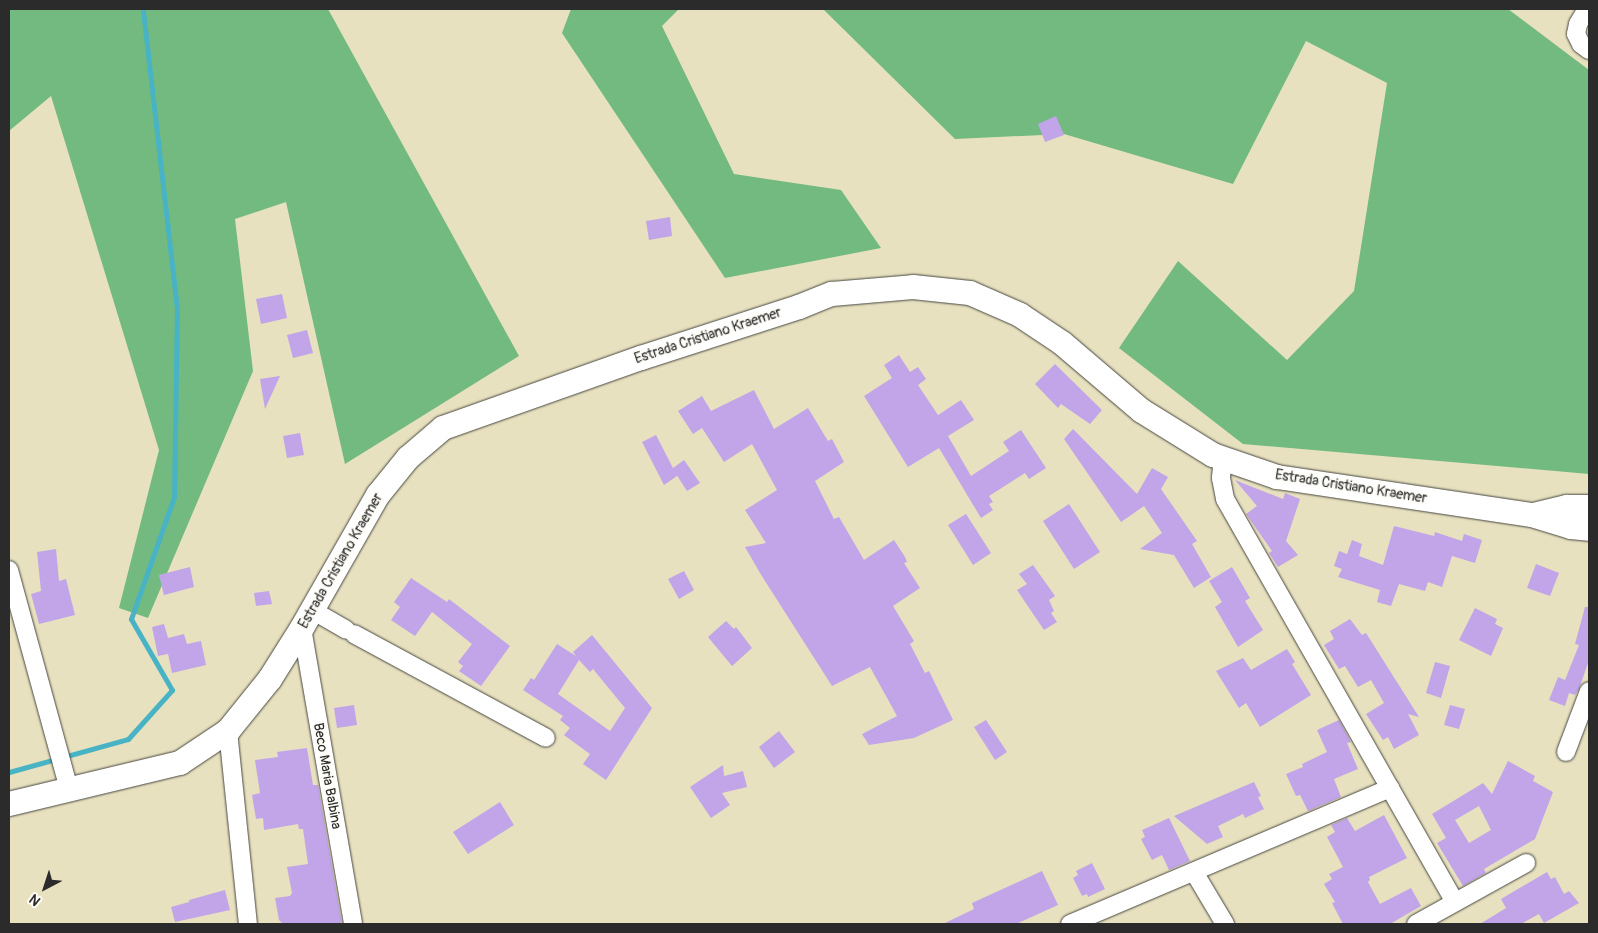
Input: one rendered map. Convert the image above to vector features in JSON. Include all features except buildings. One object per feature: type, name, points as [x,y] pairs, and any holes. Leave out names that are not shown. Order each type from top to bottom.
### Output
[{"type":"main road","name":"Estrada Cristiano Kraemer","points":[[9,804],[180,763],[228,732],[270,679],[307,619],[378,495],[408,458],[443,428],[641,358],[799,307],[832,294],[913,287],[970,293],[1020,315],[1062,343],[1142,411],[1213,455],[1277,477],[1532,515],[1571,527],[1589,529]]},
{"type":"main road","name":"Estrada Cristiano Kraemer","points":[[1532,515],[1567,507],[1589,507]]},
{"type":"street","points":[[1588,9],[1578,24],[1576,34],[1581,44],[1589,50]]},
{"type":"street","points":[[1222,458],[1221,478],[1225,499],[1455,902]]},
{"type":"street","points":[[9,570],[69,789]]},
{"type":"street","points":[[307,619],[350,632],[546,738]]},
{"type":"street","name":"Beco Maria Balbina","points":[[307,619],[353,924]]},
{"type":"street","points":[[1566,752],[1589,691]]},
{"type":"street","points":[[228,732],[248,924]]},
{"type":"street","points":[[1077,923],[1390,788]]},
{"type":"street","points":[[1416,924],[1526,863]]},
{"type":"street","points":[[1194,872],[1225,924]]},
{"type":"green space","points":[[9,9],[328,9],[519,356],[345,464],[286,202],[235,219],[253,371],[148,618],[119,608],[159,450],[51,96],[9,131]]},
{"type":"green space","points":[[571,9],[679,9],[662,26],[734,174],[841,190],[881,248],[725,278],[562,33]]},
{"type":"green space","points":[[823,9],[1508,9],[1589,70],[1589,474],[1243,444],[1119,348],[1178,261],[1287,360],[1354,291],[1387,83],[1306,41],[1233,184],[1064,134],[955,139]]},
{"type":"waterway","points":[[9,772],[128,739],[172,690],[131,619],[174,497],[177,309],[143,9]]}]
